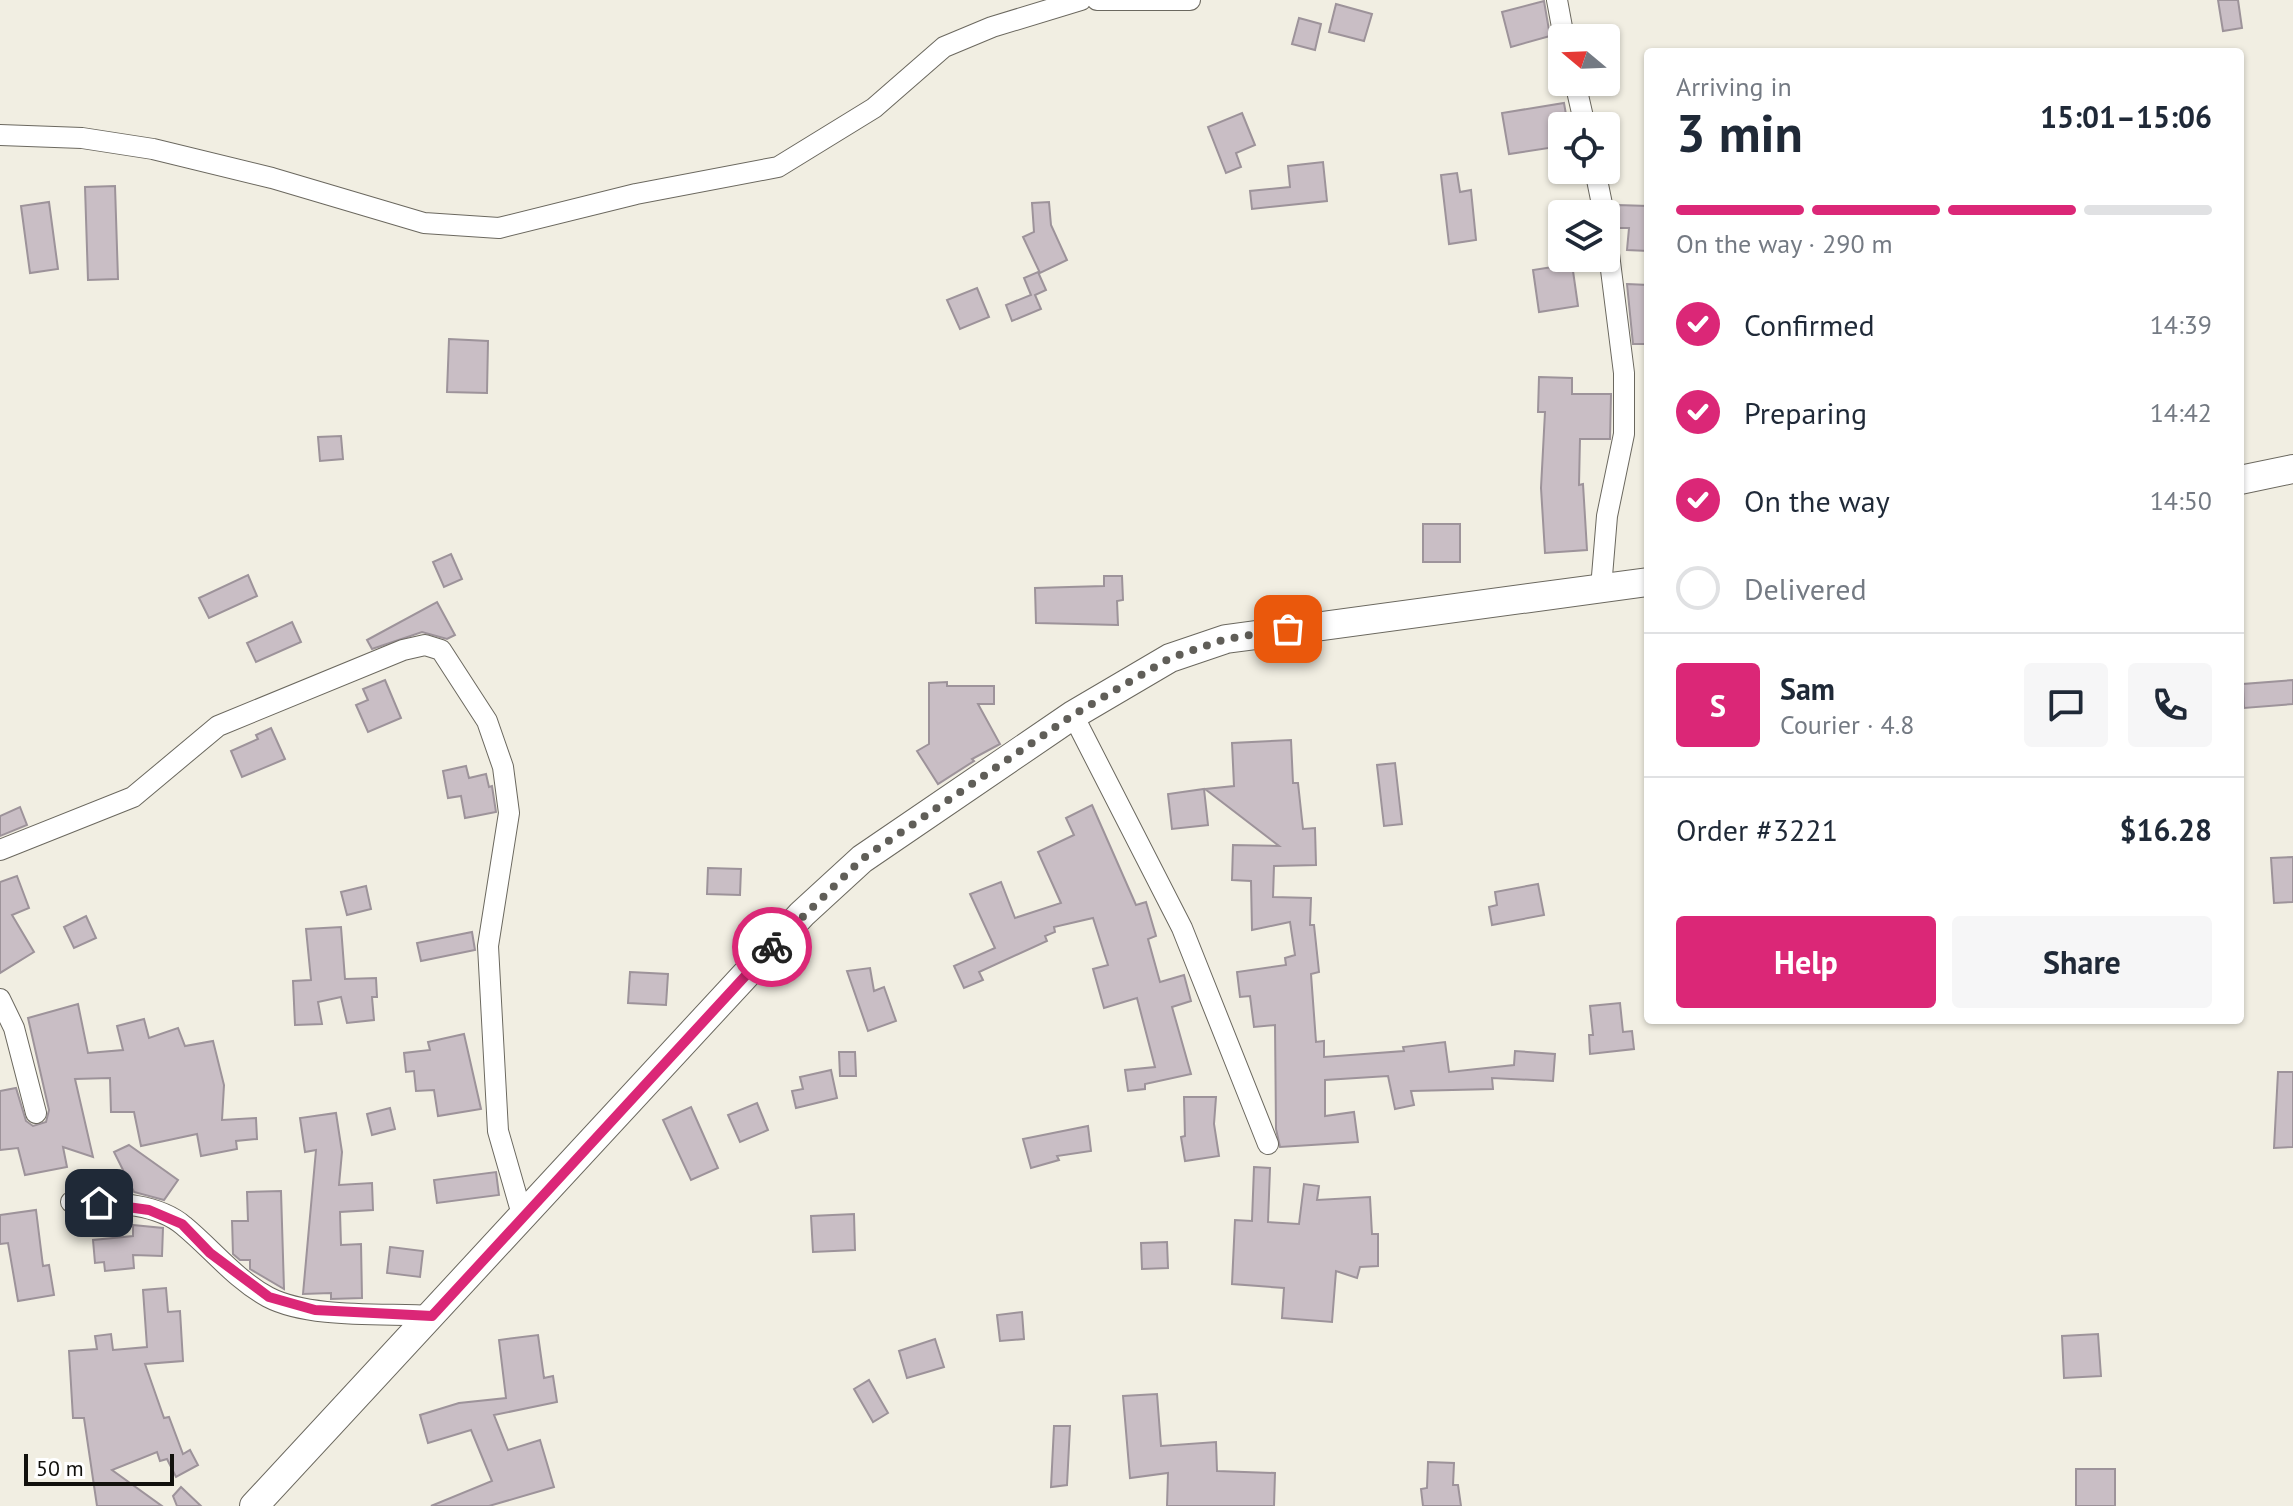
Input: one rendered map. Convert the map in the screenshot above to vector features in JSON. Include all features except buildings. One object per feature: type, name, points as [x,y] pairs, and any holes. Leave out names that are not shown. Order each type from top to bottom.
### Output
[{"type":"main road","points":[[2244,479],[2293,469]]},
{"type":"main road","points":[[254,1506],[802,914],[862,859],[1073,715],[1170,658],[1226,639],[1644,583]]},
{"type":"street","points":[[0,135],[82,138],[153,149],[272,178],[424,223],[499,228],[636,194],[778,167],[874,108],[944,47],[992,27],[1081,0]]},
{"type":"street","points":[[1097,0],[1190,0]]},
{"type":"street","points":[[1557,0],[1561,24]]},
{"type":"street","points":[[1601,588],[1607,516],[1624,434],[1624,373],[1611,272]]},
{"type":"street","points":[[0,850],[133,797],[218,726],[403,650],[425,645],[441,650],[487,721],[503,767],[509,813],[488,946],[498,1131],[523,1218]]},
{"type":"street","points":[[1073,715],[1182,928],[1268,1144]]},
{"type":"street","points":[[0,999],[14,1028],[36,1113]]},
{"type":"street","points":[[71,1202],[126,1204],[182,1224],[210,1253],[269,1297],[315,1310],[432,1316]]},
{"type":"way so far","points":[[772,947],[802,914],[862,859],[1073,715],[1170,658],[1226,639],[1288,629]]},
{"type":"route","points":[[99,1203],[126,1204],[182,1224],[210,1253],[269,1297],[315,1310],[432,1316],[772,947]]}]
